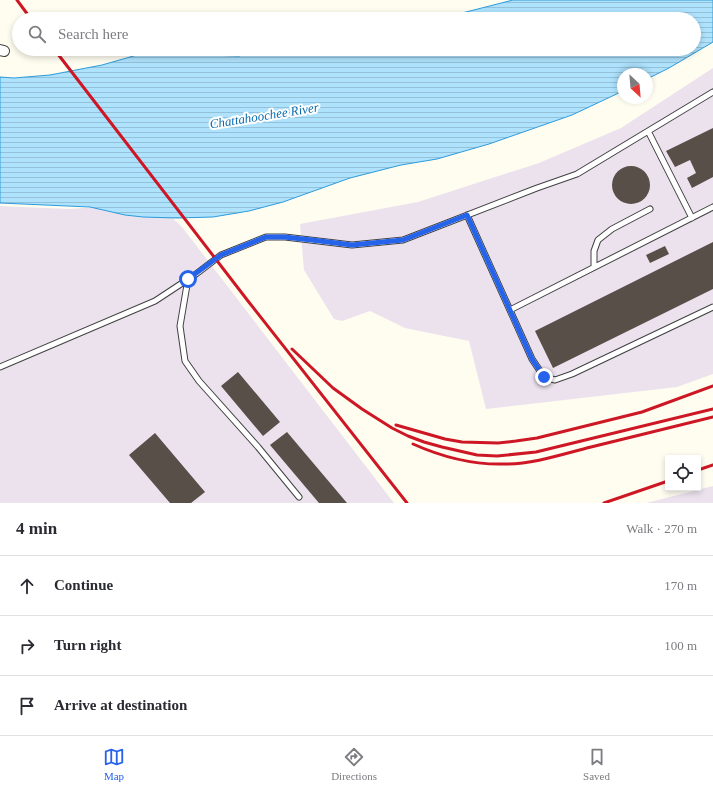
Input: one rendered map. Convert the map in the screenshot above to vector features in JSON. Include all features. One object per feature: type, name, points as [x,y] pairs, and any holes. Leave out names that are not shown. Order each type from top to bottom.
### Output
[{"type":"lane","points":[[0,367],[155,301],[221,255],[266,237],[291,238],[352,245],[403,240],[577,174],[713,92]]},
{"type":"lane","points":[[648,131],[692,218]]},
{"type":"lane","points":[[510,310],[713,207]]},
{"type":"lane","points":[[594,267],[594,251],[598,240],[612,228],[650,209]]},
{"type":"lane","points":[[467,215],[532,359],[544,377],[555,380],[572,374],[713,307]]},
{"type":"lane","points":[[188,279],[180,326],[186,361],[199,381],[258,447],[299,497]]},
{"type":"shaded area","points":[[713,68],[713,374],[677,387],[486,409],[469,341],[405,328],[370,311],[342,321],[334,319],[304,270],[300,224],[418,202],[539,163],[621,128]]},
{"type":"shaded area","points":[[156,203],[182,227],[394,503],[0,503],[0,206],[69,209]]},
{"type":"shaded area","points":[[713,486],[713,503],[646,503],[693,491],[701,491],[701,489]]},
{"type":"water","points":[[513,0],[713,0],[713,42],[701,49],[701,12],[466,12]]},
{"type":"water","name":"Chattahoochee River","points":[[134,56],[689,56],[653,76],[653,68],[617,68],[617,94],[572,115],[489,144],[437,159],[401,165],[350,178],[283,202],[249,211],[213,217],[143,217],[125,215],[90,207],[0,203],[0,77],[14,78],[50,75],[102,65]]},
{"type":"building","points":[[713,128],[713,177],[692,188],[687,178],[696,173],[690,160],[675,167],[666,151]]},
{"type":"building","points":[[627,166],[635,166],[645,171],[649,178],[649,192],[645,199],[635,204],[627,204],[617,199],[615,196],[612,189],[612,181],[617,171],[620,169]]},
{"type":"building","points":[[713,242],[713,289],[553,368],[535,331]]},
{"type":"building","points":[[665,246],[669,254],[650,263],[646,255]]},
{"type":"building","points":[[238,372],[280,422],[263,436],[221,386]]},
{"type":"building","points":[[287,432],[347,503],[319,503],[270,445]]},
{"type":"building","points":[[155,433],[205,492],[191,503],[170,503],[129,455]]},
{"type":"railway","points":[[17,0],[26,12]]},
{"type":"railway","points":[[59,56],[248,301],[407,503]]},
{"type":"railway","points":[[292,349],[333,388],[392,428],[424,442],[477,455],[497,456],[536,452],[713,409]]},
{"type":"railway","points":[[396,425],[445,439],[462,442],[498,443],[516,441],[537,438],[642,412],[713,386]]},
{"type":"railway","points":[[413,444],[435,453],[469,462],[516,464],[548,458],[713,417]]},
{"type":"railway","points":[[701,469],[713,465]]},
{"type":"railway","points":[[604,503],[665,482]]},
{"type":"route","points":[[188,279],[221,255],[266,237],[284,237],[352,245],[403,240],[467,215],[532,359],[544,377]]}]
